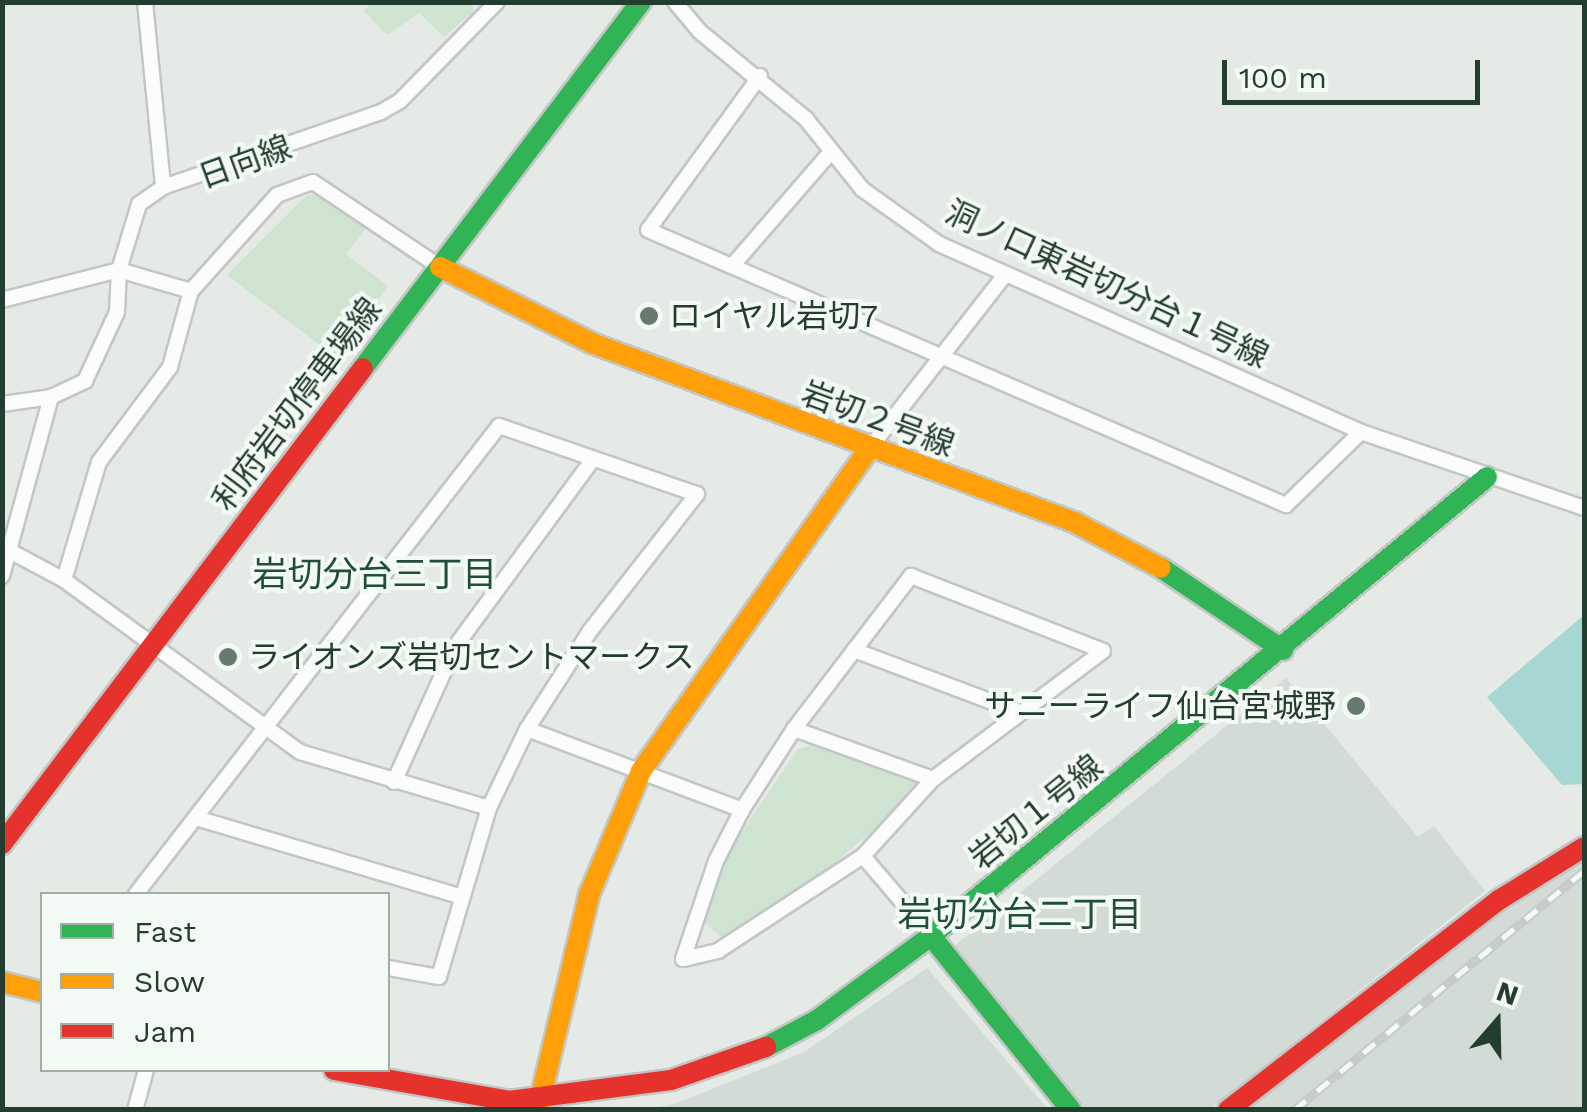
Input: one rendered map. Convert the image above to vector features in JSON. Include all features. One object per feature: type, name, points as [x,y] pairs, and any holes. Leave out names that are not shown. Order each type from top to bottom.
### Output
[{"type":"street","points":[[146,2],[163,188]]},
{"type":"street","name":"日向線","points":[[51,398],[85,381],[118,312],[119,270],[139,204],[163,188],[381,112],[497,2]]},
{"type":"street","name":"利府岩切停車場線","points":[[2,844],[641,2]]},
{"type":"street","name":"洞ノ口東岩切分台１号線","points":[[675,2],[698,31],[760,76],[862,189],[939,244],[1361,432],[1584,508]]},
{"type":"street","points":[[760,76],[648,230],[1286,505],[1361,432]]},
{"type":"street","points":[[732,266],[830,153]]},
{"type":"street","points":[[64,580],[99,462],[170,368],[191,291],[277,195],[298,183],[313,182],[440,267]]},
{"type":"street","name":"岩切２号線","points":[[440,267],[594,344],[1074,522],[1144,555],[1283,650]]},
{"type":"street","points":[[2,300],[119,270],[191,291]]},
{"type":"street","points":[[539,1103],[589,895],[641,771],[869,449],[1004,276]]},
{"type":"street","points":[[2,404],[51,398],[2,576]]},
{"type":"street","points":[[138,892],[499,426],[697,494],[590,631],[527,729],[488,808],[439,978],[390,968]]},
{"type":"street","points":[[394,782],[455,647],[593,460]]},
{"type":"street","name":"岩切１号線","points":[[343,1072],[430,1091],[539,1103],[671,1080],[762,1049],[816,1020],[931,936],[1283,650],[1487,477]]},
{"type":"street","points":[[7,550],[64,580],[300,752],[488,808]]},
{"type":"street","points":[[911,576],[1103,651],[1016,711],[933,779],[863,856],[718,952],[683,959],[716,861],[742,810],[794,729],[911,576]]},
{"type":"street","points":[[854,650],[1016,711]]},
{"type":"street","points":[[527,729],[742,810]]},
{"type":"street","points":[[794,729],[933,779]]},
{"type":"street","points":[[196,818],[462,896]]},
{"type":"street","points":[[1228,1110],[1499,900],[1584,847]]},
{"type":"street","points":[[863,856],[1071,1110]]},
{"type":"street","points":[[2,982],[40,992]]},
{"type":"street","points":[[136,1110],[146,1072]]},
{"type":"shaded area","points":[[1286,678],[1418,837],[1434,826],[1485,891],[1210,1109],[1086,1109],[953,947]]},
{"type":"shaded area","points":[[1584,858],[1584,1109],[1242,1110],[1369,1005]]},
{"type":"shaded area","points":[[927,968],[1048,1109],[644,1109],[675,1104],[804,1052]]},
{"type":"green space","points":[[372,2],[471,3],[474,11],[444,37],[419,13],[387,35],[364,11]]},
{"type":"green space","points":[[307,195],[325,196],[367,227],[346,254],[388,286],[335,356],[227,275]]},
{"type":"green space","points":[[813,745],[915,782],[914,796],[806,887],[722,938],[702,920],[728,852],[798,749]]},
{"type":"water","points":[[1584,615],[1584,784],[1562,785],[1487,697]]},
{"type":"railway","points":[[1294,1110],[1584,871]]},
{"type":"traffic: fast","points":[[363,368],[641,2]]},
{"type":"traffic: fast","points":[[766,1047],[817,1020],[931,936],[1487,477]]},
{"type":"traffic: fast","points":[[1161,568],[1283,650]]},
{"type":"traffic: fast","points":[[931,936],[1071,1110]]},
{"type":"traffic: slow","points":[[440,267],[594,344],[1074,522],[1161,568]]},
{"type":"traffic: slow","points":[[538,1108],[589,895],[641,771],[869,449]]},
{"type":"traffic: slow","points":[[2,982],[40,992]]},
{"type":"traffic: jam","points":[[2,844],[363,368]]},
{"type":"traffic: jam","points":[[1228,1110],[1499,900],[1584,847]]},
{"type":"traffic: jam","points":[[345,1072],[509,1101],[671,1080],[766,1047]]},
{"type":"place","name":"ロイヤル岩切7","points":[[649,316]]},
{"type":"place","name":"ライオンズ岩切セントマークス","points":[[228,657]]},
{"type":"place","name":"サニーライフ仙台宮城野","points":[[1356,706]]},
{"type":"district","name":"岩切分台三丁目","points":[[375,574]]},
{"type":"district","name":"岩切分台二丁目","points":[[1020,914]]}]
